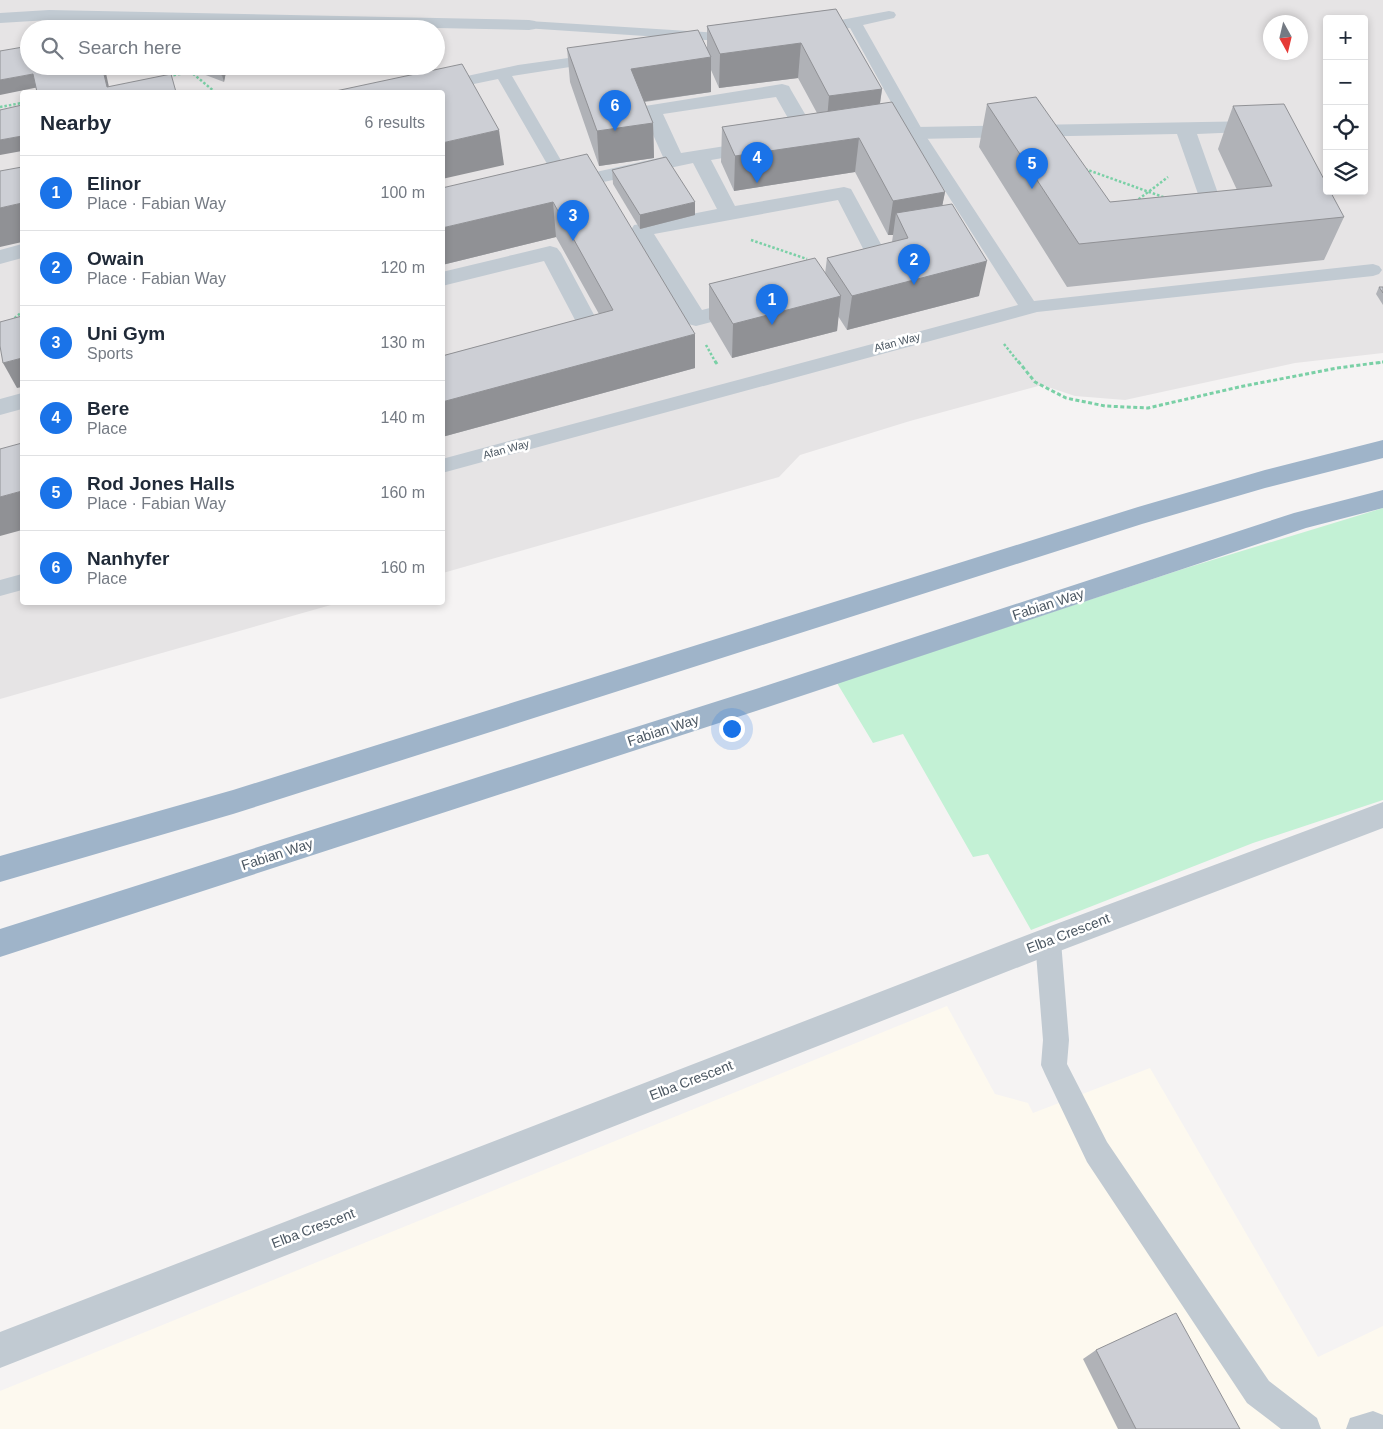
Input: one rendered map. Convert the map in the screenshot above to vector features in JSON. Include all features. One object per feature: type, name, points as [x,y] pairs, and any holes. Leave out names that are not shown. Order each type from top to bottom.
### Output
[{"type":"highway","points":[[0,869],[233,802],[1138,516],[1265,479],[1383,450]]},
{"type":"highway","name":"Fabian Way","points":[[0,943],[759,699],[1303,520],[1383,499]]},
{"type":"street","points":[[223,19],[231,0]]},
{"type":"street","points":[[0,18],[53,8],[267,20]]},
{"type":"street","points":[[445,24],[529,26]]},
{"type":"street","points":[[558,169],[598,182],[674,160],[809,138],[782,90],[652,110],[674,160]]},
{"type":"street","points":[[916,133],[1260,126]]},
{"type":"street","points":[[1184,128],[1216,216],[1188,219]]},
{"type":"street","points":[[1042,130],[1061,161]]},
{"type":"street","points":[[699,156],[729,213]]},
{"type":"street","points":[[844,193],[884,270],[696,319],[644,251],[641,230],[729,213],[844,193]]},
{"type":"street","points":[[0,257],[20,252]]},
{"type":"street","points":[[445,278],[550,253],[597,341],[569,349]]},
{"type":"street","points":[[0,407],[20,402]]},
{"type":"street","name":"Elba Crescent","points":[[0,1350],[1048,941],[1383,815]]},
{"type":"lane","points":[[796,31],[854,23],[889,15]]},
{"type":"lane","points":[[854,23],[916,133],[1029,308]]},
{"type":"lane","points":[[529,26],[747,38],[671,49]]},
{"type":"lane","points":[[426,90],[503,74],[613,57]]},
{"type":"lane","points":[[503,74],[558,169],[556,178],[544,185],[525,189]]},
{"type":"lane","name":"Afan Way","points":[[445,465],[1029,308],[1373,270]]},
{"type":"lane","points":[[0,588],[20,583]]},
{"type":"lane","points":[[1048,941],[1056,1040],[1054,1065],[1097,1152],[1258,1392],[1306,1429]]},
{"type":"path","points":[[164,77],[175,75]]},
{"type":"path","points":[[195,75],[213,90]]},
{"type":"path","points":[[0,106],[20,102]]},
{"type":"path","points":[[1133,203],[1194,156]]},
{"type":"path","points":[[1061,161],[1216,216]]},
{"type":"path","points":[[746,238],[857,276]]},
{"type":"path","points":[[8,324],[20,314]]},
{"type":"path","points":[[696,319],[697,330],[732,388]]},
{"type":"path","points":[[984,319],[1035,382],[1066,398],[1105,406],[1148,408],[1239,387],[1337,368],[1383,362]]},
{"type":"shaded area","points":[[0,0],[1383,0],[1383,353],[1295,363],[1125,400],[1075,396],[1042,385],[910,421],[800,455],[779,477],[445,572],[445,90],[20,90],[20,605],[331,605],[0,699]]},
{"type":"shaded area","points":[[947,1006],[995,1094],[1028,1103],[1033,1113],[1150,1068],[1318,1357],[1383,1326],[1383,1429],[0,1429],[0,1391]]},
{"type":"green space","points":[[1383,508],[1383,800],[1253,843],[1031,930],[988,854],[973,857],[903,734],[873,743],[837,683],[1183,569]]},
{"type":"building","points":[[836,9],[882,89],[829,96],[801,43],[720,54],[707,26]]},
{"type":"building","points":[[698,30],[711,57],[631,69],[653,123],[597,131],[567,48]]},
{"type":"building","points":[[20,48],[20,75],[28,75],[0,80],[0,51]]},
{"type":"building","points":[[462,64],[499,130],[445,142],[445,90],[340,90],[411,75],[445,75],[445,68]]},
{"type":"building","points":[[33,75],[104,75],[107,87],[171,75],[175,90],[37,90]]},
{"type":"building","points":[[1036,97],[1110,202],[1272,186],[1233,106],[1284,104],[1323,177],[1323,195],[1332,195],[1344,217],[1079,244],[987,104]]},
{"type":"building","points":[[892,102],[945,192],[893,201],[859,138],[735,156],[722,127]]},
{"type":"building","points":[[20,105],[20,136],[0,140],[0,110]]},
{"type":"building","points":[[587,154],[695,334],[445,401],[445,355],[613,310],[553,202],[445,227],[445,187]]},
{"type":"building","points":[[666,157],[695,202],[640,215],[612,170]]},
{"type":"building","points":[[20,167],[20,203],[0,208],[0,171]]},
{"type":"building","points":[[952,204],[987,261],[852,296],[827,258],[908,238],[896,213]]},
{"type":"building","points":[[815,258],[841,296],[733,324],[709,284]]},
{"type":"building","points":[[20,317],[20,359],[3,363],[0,346],[0,322]]},
{"type":"building","points":[[20,444],[20,492],[0,497],[0,449]]},
{"type":"building","points":[[1176,1313],[1240,1429],[1136,1429],[1096,1350]]},
{"type":"place","name":"Nanhyfer","points":[[615,131]]},
{"type":"place","name":"Bere","points":[[757,183]]},
{"type":"place","name":"Rod Jones Halls","points":[[1032,189]]},
{"type":"place","name":"Uni Gym","points":[[573,241]]},
{"type":"place","name":"Owain","points":[[914,285]]},
{"type":"place","name":"Elinor","points":[[772,325]]}]
